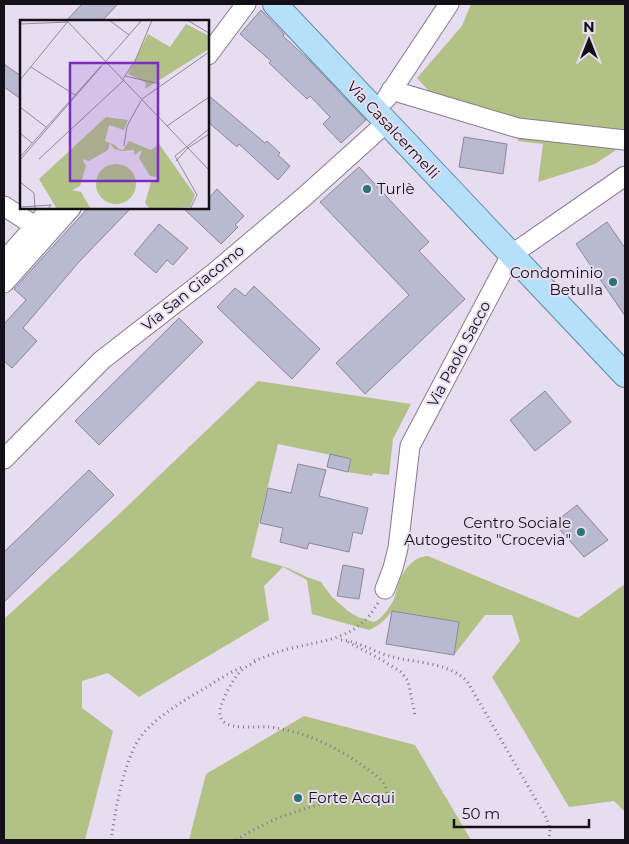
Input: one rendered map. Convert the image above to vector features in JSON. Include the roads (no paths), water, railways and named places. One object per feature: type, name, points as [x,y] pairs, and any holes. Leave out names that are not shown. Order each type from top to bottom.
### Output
[{"type":"main road","name":"Via Casalcermelli","points":[[275,4],[625,375]]},
{"type":"street","points":[[209,33],[240,4]]},
{"type":"street","points":[[209,54],[246,4]]},
{"type":"street","name":"Via San Giacomo","points":[[4,459],[102,360],[214,273],[305,196],[382,118],[391,90],[449,4]]},
{"type":"street","points":[[391,90],[518,128],[625,140]]},
{"type":"street","name":"Via Paolo Sacco","points":[[385,589],[398,548],[410,446],[512,255],[625,176]]},
{"type":"street","points":[[4,206],[35,226]]},
{"type":"street","points":[[4,261],[50,209]]},
{"type":"street","points":[[4,283],[70,209]]},
{"type":"place","name":"Turlè","points":[[367,189]]},
{"type":"place","name":"Condominio Betulla","points":[[613,282]]},
{"type":"place","name":"Centro Sociale Autogestito \"Crocevia\"","points":[[581,532]]},
{"type":"place","name":"Forte Acqui","points":[[298,798]]}]
